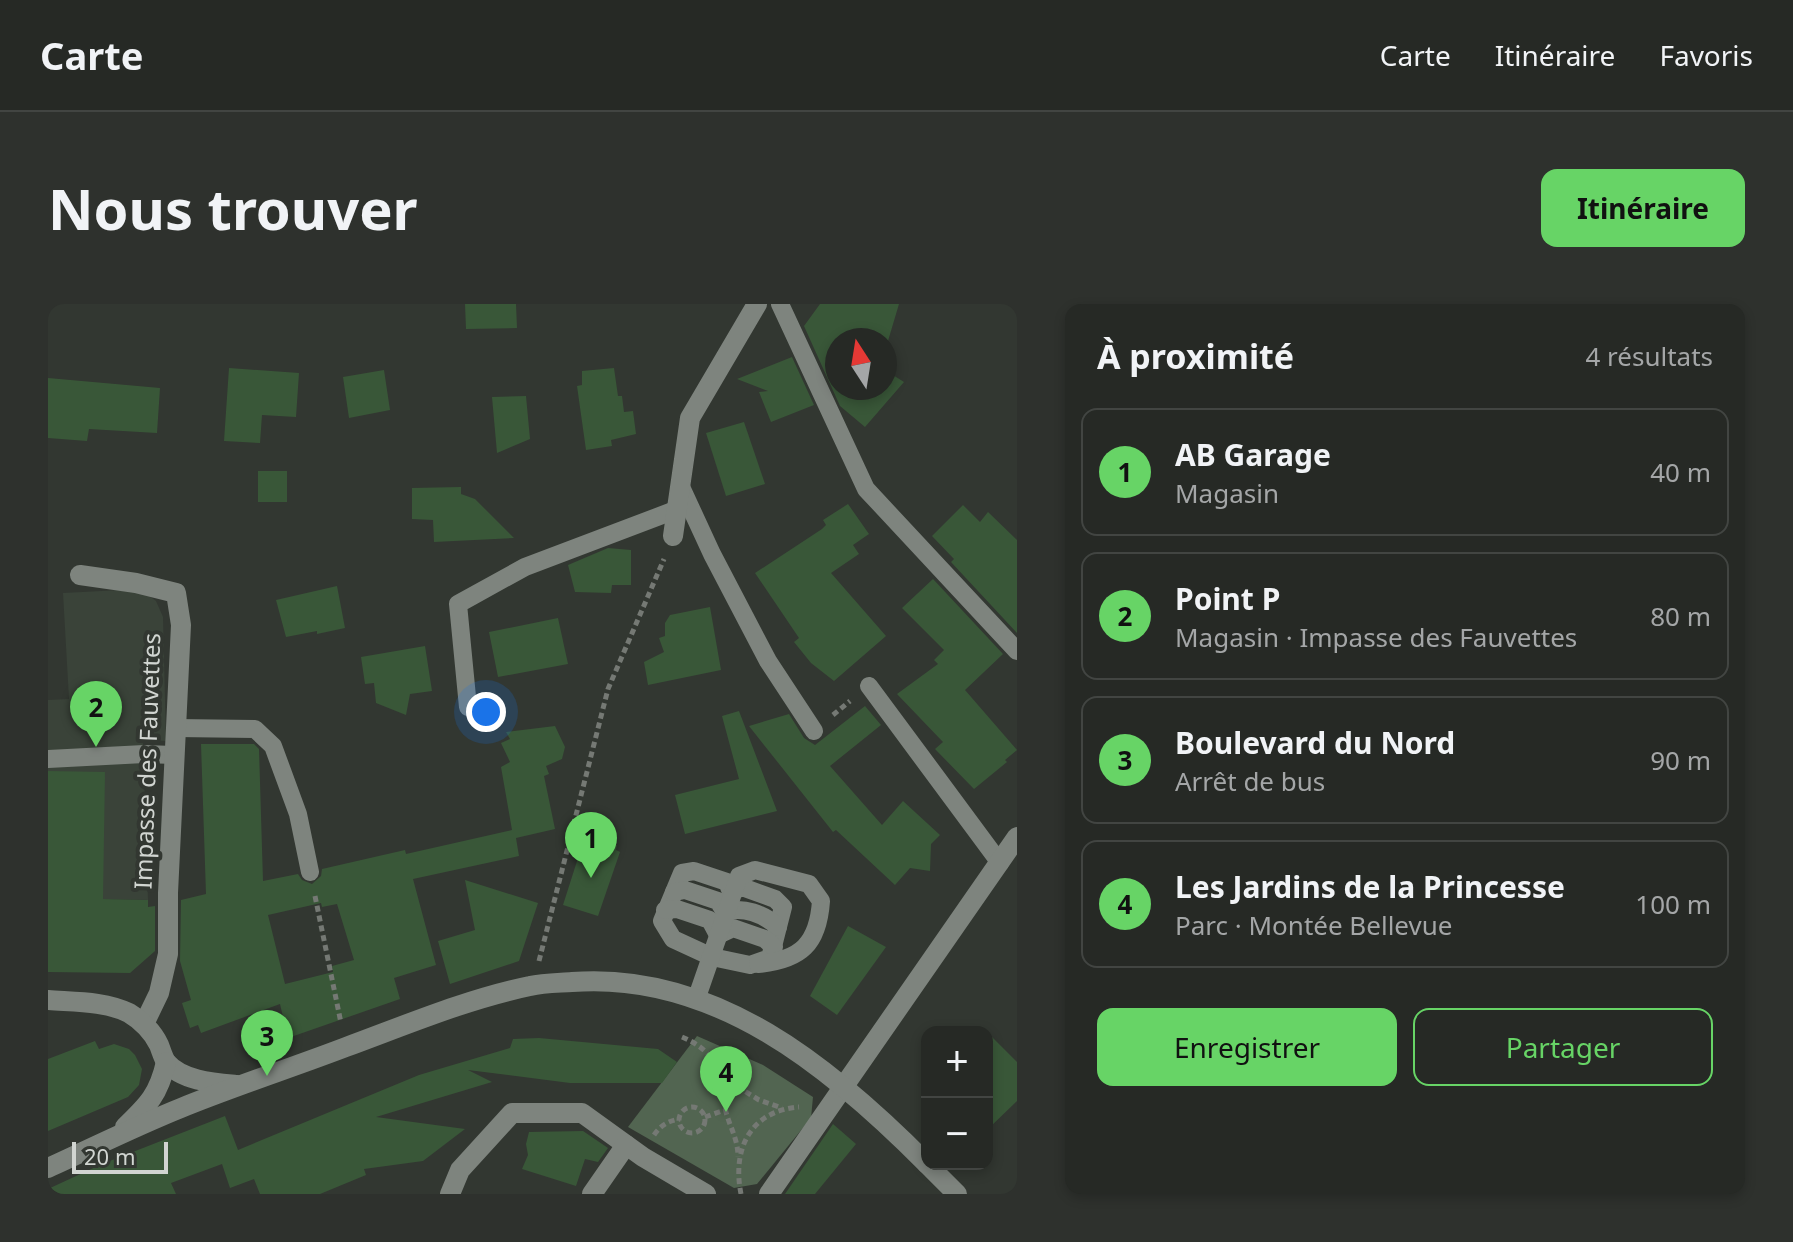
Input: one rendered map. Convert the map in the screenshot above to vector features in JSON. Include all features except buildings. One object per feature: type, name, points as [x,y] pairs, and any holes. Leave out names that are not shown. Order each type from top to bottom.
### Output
[{"type":"street","points":[[673,536],[690,418],[757,304]]},
{"type":"street","name":"Impasse des Fauvettes","points":[[80,575],[136,583],[176,593],[181,625],[168,893],[168,954],[159,993],[144,1024]]},
{"type":"street","points":[[769,1194],[1017,837]]},
{"type":"street","points":[[48,1168],[114,1137],[241,1085],[490,996],[533,985],[588,981],[642,984],[697,997],[777,1038],[875,1112],[921,1158]]},
{"type":"street","points":[[48,1000],[96,1004],[127,1012],[144,1024],[157,1040],[166,1062],[161,1085],[153,1099],[114,1137]]},
{"type":"street","points":[[166,1062],[193,1078],[241,1085]]},
{"type":"street","points":[[450,1194],[460,1170],[512,1113],[582,1113],[626,1145],[706,1194]]},
{"type":"street","points":[[592,1194],[626,1145]]},
{"type":"street","points":[[933,1170],[957,1194]]},
{"type":"lane","points":[[780,304],[866,489],[1017,651]]},
{"type":"lane","points":[[468,707],[458,604],[525,567],[680,499],[768,661],[814,731]]},
{"type":"lane","points":[[869,686],[1000,863]]},
{"type":"lane","points":[[176,728],[255,729],[273,746],[298,814],[310,872]]},
{"type":"lane","points":[[48,759],[174,755]]},
{"type":"lane","points":[[697,997],[712,957],[731,892],[739,876],[755,870],[809,884],[821,901],[820,923],[808,946],[778,962],[750,965],[712,957],[673,939],[662,921],[682,873],[694,871],[727,882],[731,892]]},
{"type":"lane","points":[[731,892],[742,887],[775,899],[783,907],[770,958],[750,965]]},
{"type":"lane","points":[[674,892],[685,890],[718,901],[725,912]]},
{"type":"lane","points":[[725,912],[737,908],[770,919],[778,927]]},
{"type":"lane","points":[[665,910],[677,909],[710,920],[718,935]]},
{"type":"lane","points":[[718,935],[733,928],[765,939],[774,947]]},
{"type":"path","points":[[533,985],[608,689],[673,536]]},
{"type":"path","points":[[814,731],[869,686]]},
{"type":"path","points":[[310,872],[346,1047]]},
{"type":"path","points":[[682,1037],[700,1045],[714,1059],[724,1084],[725,1110],[738,1144],[736,1173],[741,1194]]},
{"type":"path","points":[[720,1076],[759,1100],[783,1109]]},
{"type":"path","points":[[738,1157],[743,1144],[763,1119],[783,1109],[813,1107]]},
{"type":"path","points":[[687,1108],[698,1108],[705,1117],[702,1129],[692,1133],[681,1128],[680,1119],[687,1108]]},
{"type":"path","points":[[705,1117],[725,1110]]},
{"type":"path","points":[[660,1127],[671,1120],[680,1119]]},
{"type":"shaded area","points":[[140,589],[156,601],[163,617],[166,741],[143,740],[148,900],[103,899],[103,888],[48,887],[48,700],[69,699],[63,593]]},
{"type":"green space","points":[[697,1036],[763,1065],[813,1097],[811,1118],[757,1184],[734,1188],[628,1127]]},
{"type":"place","name":"Point P","points":[[96,747]]},
{"type":"place","name":"AB Garage","points":[[591,878]]},
{"type":"place","name":"Boulevard du Nord","points":[[267,1076]]},
{"type":"place","name":"Les Jardins de la Princesse","points":[[726,1112]]}]
